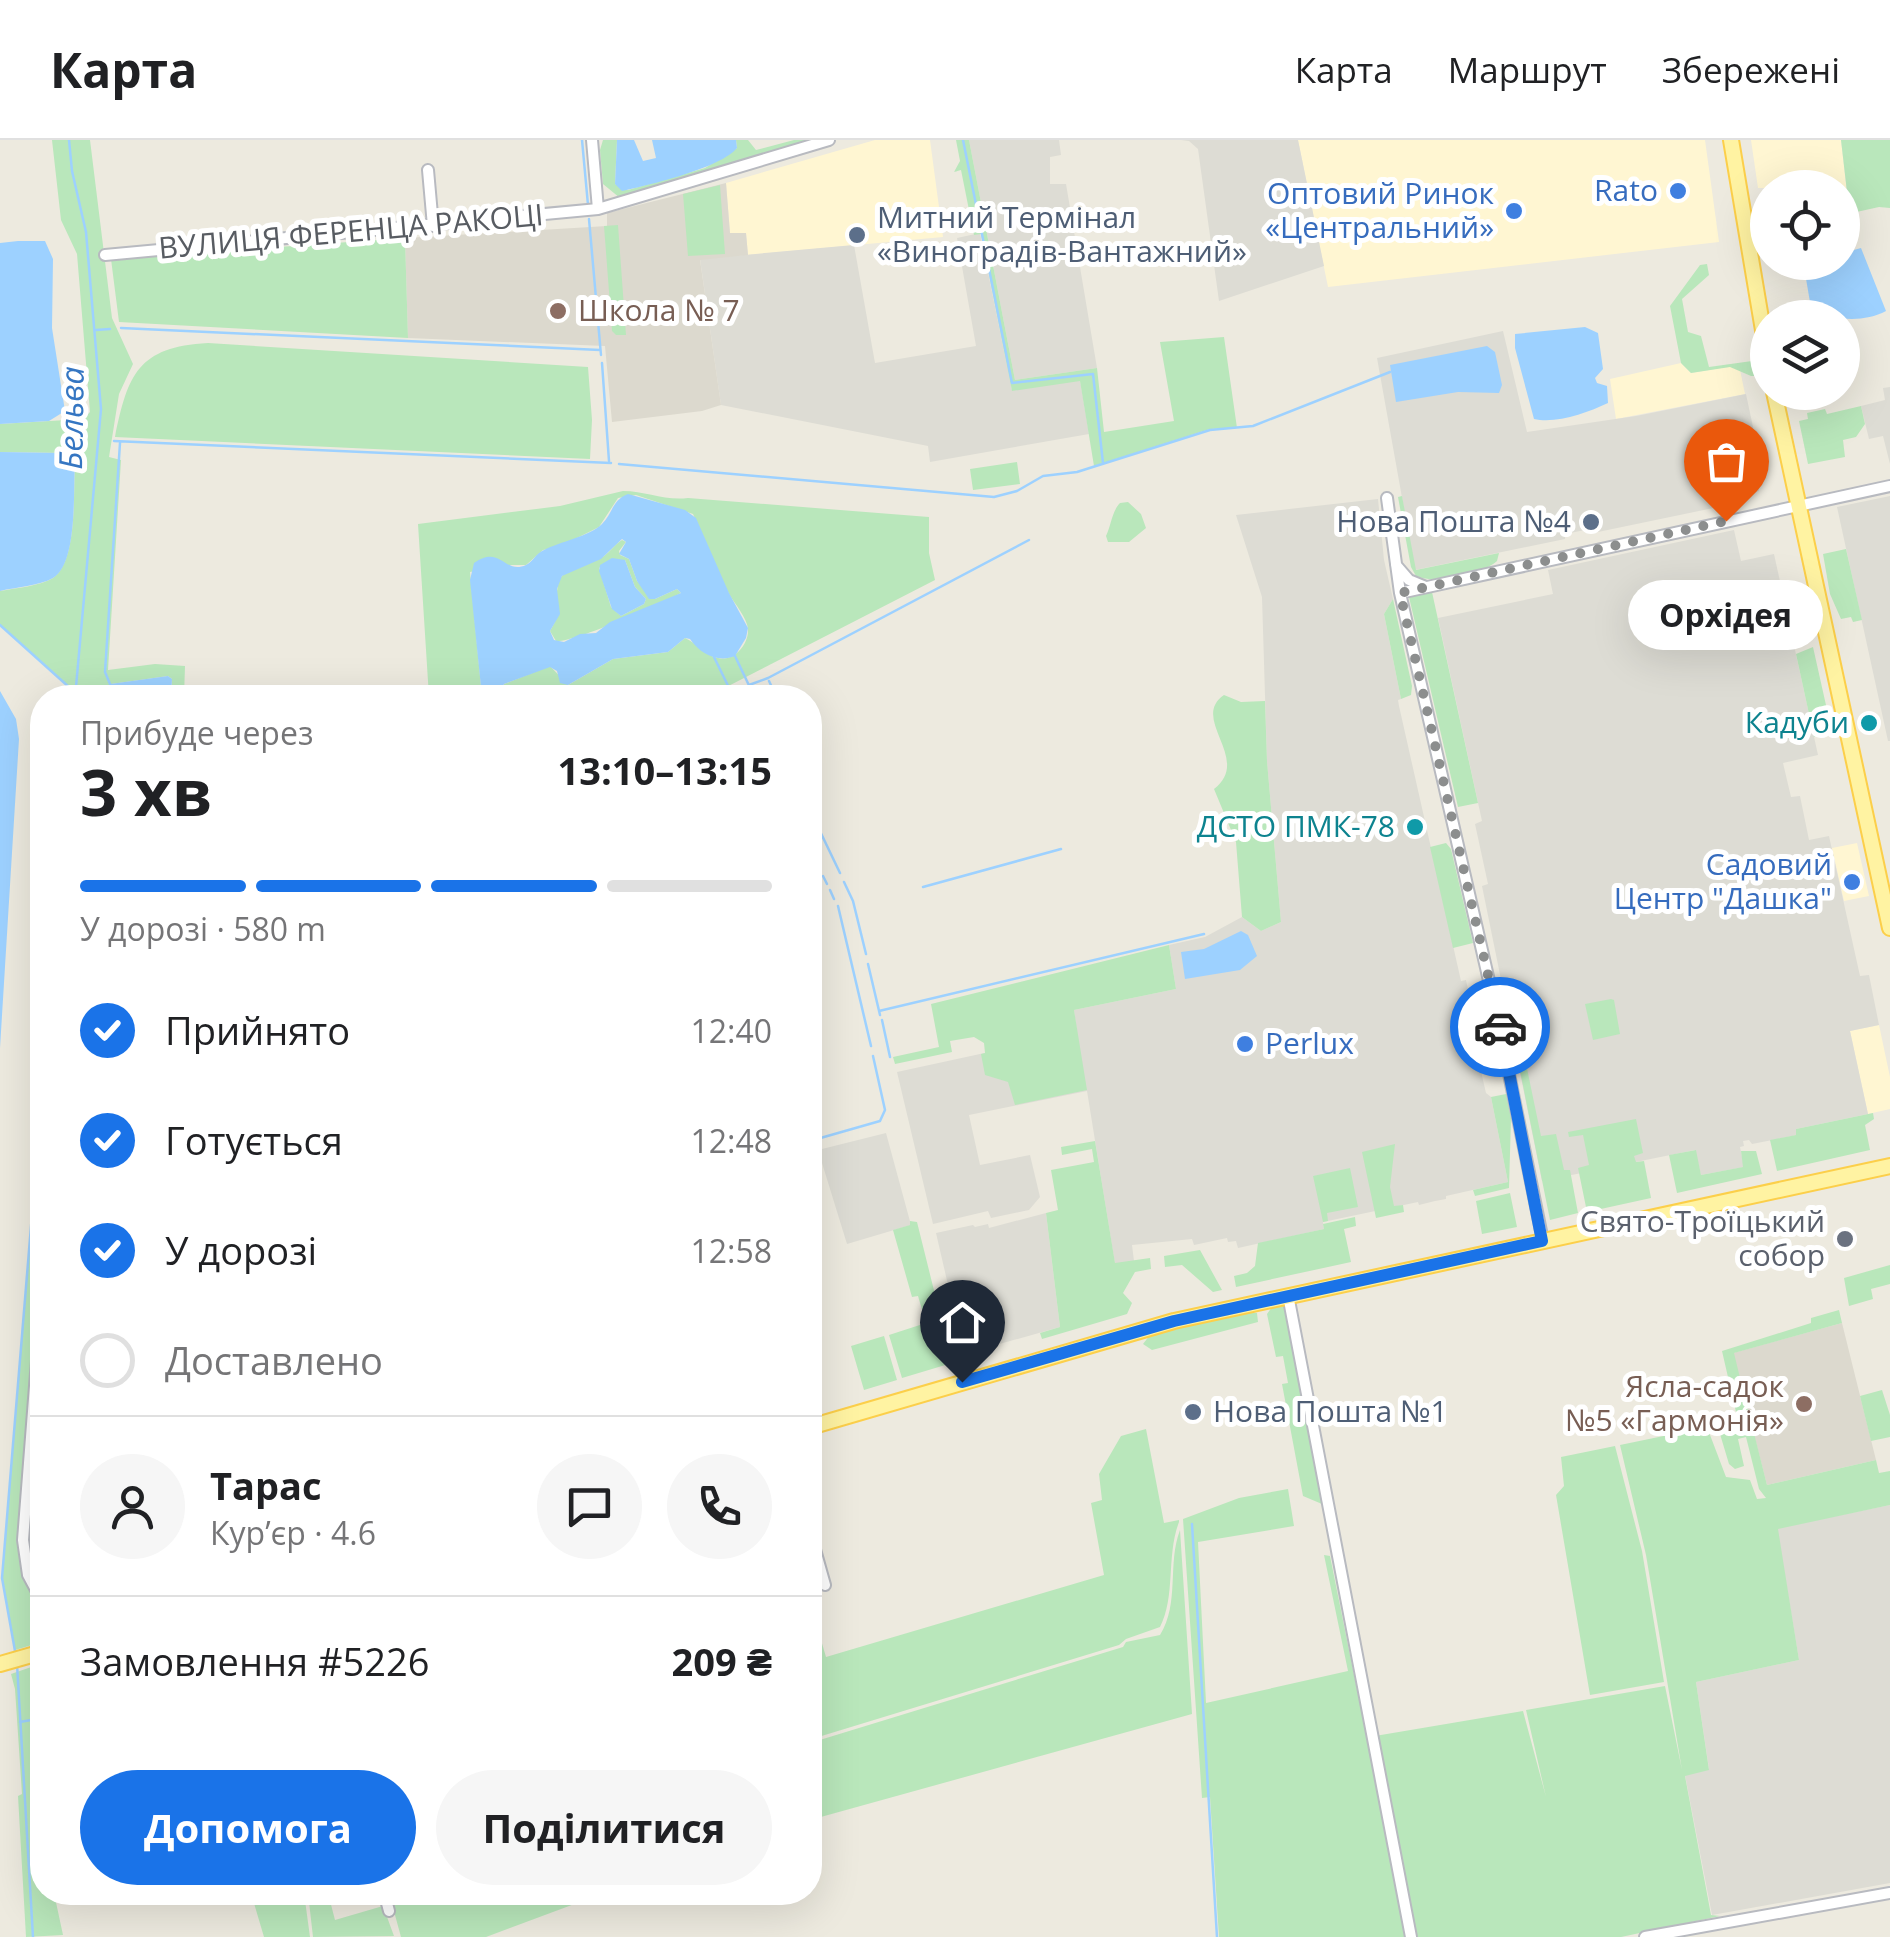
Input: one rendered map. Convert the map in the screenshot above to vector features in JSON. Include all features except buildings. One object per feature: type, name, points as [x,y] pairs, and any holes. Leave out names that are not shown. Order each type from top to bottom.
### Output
[{"type":"main road","points":[[1731,140],[1758,300]]},
{"type":"main road","points":[[1777,410],[1890,928]]},
{"type":"main road","points":[[822,1422],[1135,1331],[1890,1166]]},
{"type":"main road","points":[[5,1663],[30,1655]]},
{"type":"street","points":[[592,140],[598,210]]},
{"type":"street","name":"ВУЛИЦЯ ФЕРЕНЦА РАКОЦІ","points":[[105,255],[598,210],[829,140]]},
{"type":"street","points":[[428,170],[433,226]]},
{"type":"street","points":[[1400,593],[1890,486]]},
{"type":"street","points":[[1388,498],[1400,593],[1498,1020],[1542,1241]]},
{"type":"street","points":[[1396,565],[1409,580],[1427,587]]},
{"type":"street","points":[[1288,1295],[1411,1937]]},
{"type":"street","points":[[30,1450],[23,1540],[30,1579]]},
{"type":"street","points":[[822,1574],[825,1585]]},
{"type":"street","points":[[1645,1937],[1890,1893]]},
{"type":"street","points":[[387,1905],[388,1912]]},
{"type":"shaded area","points":[[875,140],[930,140],[943,237],[748,255],[746,233],[730,234],[726,183]]},
{"type":"shaded area","points":[[969,140],[1059,140],[1061,155],[1050,157],[1050,184],[1066,184],[1097,368],[1015,380]]},
{"type":"shaded area","points":[[1181,140],[1298,140],[1324,266],[1219,301],[1198,149]]},
{"type":"shaded area","name":"Оптовий Ринок «Центральний»","points":[[1298,140],[1705,140],[1719,242],[1328,287]]},
{"type":"shaded area","points":[[1751,140],[1841,140],[1844,170],[1755,170]]},
{"type":"shaded area","name":"Школа № 7","points":[[726,183],[730,233],[746,233],[748,255],[700,260],[721,405],[702,411],[612,422],[605,346],[408,338],[405,238],[607,226],[607,213]]},
{"type":"shaded area","points":[[980,233],[1012,390],[1080,380],[1089,434],[930,462],[928,446],[721,405],[700,259],[854,245],[875,363],[976,346],[957,238]]},
{"type":"shaded area","points":[[1503,331],[1527,432],[1746,394],[1757,446],[1750,448],[1759,491],[1746,494],[1747,501],[1598,532],[1595,528],[1565,534],[1565,539],[1415,570],[1377,358]]},
{"type":"shaded area","points":[[1681,363],[1691,373],[1739,365],[1745,394],[1616,419],[1610,379]]},
{"type":"shaded area","points":[[1890,387],[1890,464],[1883,436],[1869,439],[1861,406],[1885,400],[1883,388]]},
{"type":"shaded area","points":[[1890,496],[1890,741],[1888,741],[1837,507]]},
{"type":"shaded area","points":[[1378,499],[1384,560],[1393,599],[1384,614],[1401,699],[1399,706],[1461,981],[1466,980],[1475,1022],[1470,1024],[1486,1093],[1491,1097],[1508,1182],[1419,1205],[1418,1202],[1323,1222],[1324,1229],[1238,1248],[1236,1241],[1228,1242],[1227,1238],[1194,1245],[1192,1239],[1132,1245],[1134,1261],[1115,1264],[1087,1091],[969,1115],[980,1165],[1030,1155],[1040,1197],[1029,1210],[991,1218],[988,1211],[933,1224],[897,1072],[1077,1033],[1074,1010],[1176,989],[1169,945],[1205,937],[1242,917],[1261,931],[1281,922],[1267,761],[1262,597],[1236,515]]},
{"type":"shaded area","points":[[1734,530],[1741,561],[1774,554],[1818,755],[1783,763],[1791,797],[1800,796],[1809,840],[1829,836],[1860,976],[1869,975],[1879,1025],[1850,1031],[1868,1114],[1796,1129],[1797,1135],[1752,1144],[1743,1141],[1744,1146],[1740,1147],[1744,1167],[1701,1175],[1695,1150],[1542,1181],[1482,886],[1488,884],[1475,824],[1482,821],[1438,618],[1553,594],[1548,570]]},
{"type":"shaded area","name":"Садовий Центр \"Дашка\"","points":[[1857,843],[1869,896],[1844,901],[1832,848]]},
{"type":"shaded area","points":[[1879,1025],[1890,1077],[1890,1109],[1868,1114],[1850,1031]]},
{"type":"shaded area","points":[[886,1133],[911,1225],[847,1244],[822,1163],[822,1149]]},
{"type":"shaded area","points":[[1046,1213],[1060,1327],[964,1354],[936,1233],[973,1225],[988,1224],[989,1228]]},
{"type":"shaded area","name":"Ясла-садок №5 «Гармонія»","points":[[1842,1323],[1876,1460],[1767,1485],[1733,1353]]},
{"type":"shaded area","points":[[1890,1505],[1890,1883],[1712,1915],[1685,1775],[1709,1769],[1696,1682],[1799,1660],[1777,1528]]},
{"type":"green space","points":[[52,140],[90,140],[112,318],[133,364],[119,394],[109,457],[121,460],[108,670],[155,664],[185,666],[184,685],[172,685],[168,676],[111,685],[66,685],[0,625],[0,591],[53,578],[67,557],[75,464],[64,453],[0,452],[0,424],[83,419],[90,412],[77,254],[61,220]]},
{"type":"green space","points":[[603,140],[617,140],[615,184],[628,190],[705,168],[737,148],[736,140],[748,140],[756,150],[794,140],[813,140],[620,198],[603,184]]},
{"type":"green space","points":[[956,140],[969,140],[1015,380],[1097,368],[1104,432],[1174,421],[1160,342],[1224,337],[1237,428],[1210,429],[1094,466],[1080,381],[1012,391],[981,234],[974,235],[961,170],[954,172],[960,161]]},
{"type":"green space","points":[[1841,140],[1890,140],[1890,208],[1860,211],[1860,170],[1844,170]]},
{"type":"green space","points":[[720,185],[725,254],[688,256],[683,194]]},
{"type":"green space","points":[[618,225],[626,335],[612,331],[604,226]]},
{"type":"green space","points":[[405,238],[408,338],[119,322],[111,259]]},
{"type":"green space","points":[[1707,264],[1709,275],[1682,299],[1688,332],[1701,336],[1709,367],[1750,361],[1750,376],[1730,367],[1691,373],[1681,363],[1670,306],[1700,265]]},
{"type":"green space","points":[[208,343],[588,367],[590,459],[115,437],[125,396],[140,368],[166,351]]},
{"type":"green space","points":[[1860,406],[1865,424],[1856,437],[1843,440],[1845,457],[1808,464],[1799,421],[1808,419],[1807,413],[1860,410]]},
{"type":"green space","points":[[1017,462],[1020,484],[973,490],[970,469]]},
{"type":"green space","points":[[623,491],[929,517],[929,553],[935,580],[730,685],[568,685],[613,659],[668,652],[685,638],[708,654],[724,659],[743,646],[748,635],[743,616],[693,514],[636,495],[618,498],[599,527],[561,546],[543,550],[526,565],[470,572],[481,685],[428,685],[418,524],[560,506]]},
{"type":"green space","points":[[1402,496],[1416,570],[1499,553],[1497,561],[1458,577],[1416,576],[1398,497]]},
{"type":"green space","points":[[1128,502],[1141,514],[1146,528],[1129,542],[1108,542],[1106,536],[1115,510],[1120,503]]},
{"type":"green space","points":[[622,540],[626,542],[620,555],[629,559],[637,581],[655,599],[677,589],[681,593],[598,630],[556,641],[550,631],[557,616],[561,578],[571,569],[604,556]],"holes":[[[625,560],[635,587],[646,599],[644,604],[621,616],[611,607],[599,568],[607,562]]]},
{"type":"green space","points":[[1846,549],[1862,620],[1853,622],[1851,617],[1841,619],[1830,594],[1823,554]]},
{"type":"green space","points":[[1432,592],[1478,803],[1458,807],[1409,597]]},
{"type":"green space","points":[[1393,599],[1412,686],[1411,695],[1401,699],[1384,614]]},
{"type":"green space","points":[[1813,647],[1830,723],[1814,737],[1796,654]]},
{"type":"green space","points":[[550,666],[568,685],[503,685],[504,684]]},
{"type":"green space","points":[[1224,695],[1241,702],[1265,701],[1281,922],[1261,931],[1242,917],[1236,842],[1214,789],[1224,777],[1227,765],[1213,716],[1215,705]]},
{"type":"green space","points":[[1446,843],[1451,849],[1473,943],[1453,948],[1430,847]]},
{"type":"green space","points":[[1169,945],[1176,989],[1074,1010],[1087,1090],[1015,1105],[1008,1082],[985,1075],[981,1054],[985,1053],[984,1043],[974,1037],[950,1041],[952,1052],[895,1064],[893,1057],[939,1047],[931,1004]]},
{"type":"green space","points":[[1611,999],[1620,1034],[1593,1040],[1585,1004]]},
{"type":"green space","points":[[1510,1021],[1515,1021],[1541,1136],[1556,1134],[1564,1170],[1570,1170],[1578,1213],[1550,1220]]},
{"type":"green space","points":[[1506,1094],[1511,1118],[1509,1188],[1475,1196],[1473,1190],[1508,1182],[1491,1097]]},
{"type":"green space","points":[[1873,1113],[1874,1119],[1865,1125],[1870,1150],[1777,1171],[1770,1140],[1796,1135],[1796,1129]]},
{"type":"green space","points":[[1636,1119],[1643,1153],[1634,1156],[1636,1162],[1644,1161],[1651,1198],[1587,1212],[1578,1168],[1589,1165],[1583,1135],[1569,1137],[1568,1132]]},
{"type":"green space","points":[[1095,1141],[1115,1263],[1150,1258],[1151,1269],[1135,1272],[1123,1293],[1132,1303],[1127,1314],[1042,1339],[1040,1333],[1060,1327],[1046,1213],[1058,1210],[1051,1170],[1094,1162],[1092,1149],[1062,1155],[1061,1147]]},
{"type":"green space","points":[[1395,1144],[1390,1187],[1394,1206],[1403,1205],[1404,1212],[1376,1218],[1362,1152]]},
{"type":"green space","points":[[1696,1150],[1701,1175],[1743,1167],[1741,1151],[1756,1151],[1762,1174],[1677,1193],[1669,1155]]},
{"type":"green space","points":[[1350,1168],[1358,1207],[1327,1213],[1328,1221],[1323,1222],[1313,1176]]},
{"type":"green space","points":[[1510,1193],[1517,1227],[1482,1234],[1476,1201]]},
{"type":"green space","points":[[1355,1217],[1356,1226],[1344,1229],[1351,1262],[1236,1287],[1234,1276],[1255,1266],[1258,1243],[1324,1229],[1323,1224]]},
{"type":"green space","points":[[910,1221],[917,1222],[952,1363],[902,1378],[889,1335],[926,1323],[918,1296],[912,1297],[893,1230],[910,1225]]},
{"type":"green space","points":[[30,1238],[30,1459],[23,1554],[30,1571],[30,1646],[15,1650],[2,1578]]},
{"type":"green space","points":[[1200,1250],[1222,1290],[1213,1292],[1182,1265],[1165,1267],[1164,1256]]},
{"type":"green space","points":[[1890,1265],[1890,1284],[1871,1289],[1873,1299],[1849,1306],[1844,1278]]},
{"type":"green space","points":[[1272,1307],[1286,1307],[1322,1504],[1303,1496],[1282,1384],[1288,1383],[1283,1356],[1276,1357],[1267,1314]]},
{"type":"green space","points":[[1839,1310],[1842,1323],[1734,1353],[1748,1411],[1736,1412],[1722,1351],[1811,1323],[1811,1318]]},
{"type":"green space","points":[[1245,1312],[1257,1313],[1258,1322],[1152,1350],[1143,1344],[1150,1335]]},
{"type":"green space","points":[[884,1336],[897,1380],[864,1390],[851,1346]]},
{"type":"green space","points":[[1882,1390],[1890,1415],[1890,1437],[1871,1441],[1860,1396]]},
{"type":"green space","points":[[1750,1417],[1767,1485],[1876,1460],[1879,1473],[1890,1471],[1890,1505],[1778,1529],[1799,1660],[1696,1682],[1709,1770],[1685,1776],[1711,1915],[1720,1916],[1621,1937],[1414,1937],[1375,1736],[1523,1711],[1546,1797],[1526,1710],[1665,1686],[1682,1770],[1646,1555],[1620,1445],[1707,1427],[1726,1477],[1750,1480],[1757,1499],[1766,1498],[1759,1489],[1746,1437],[1738,1439],[1744,1466],[1735,1469],[1729,1464],[1717,1424]]},
{"type":"green space","points":[[1146,1429],[1164,1523],[1179,1520],[1168,1602],[1160,1627],[1119,1645],[822,1736],[822,1643],[826,1657],[1104,1575],[1091,1503],[1102,1500],[1099,1474],[1121,1436]]},
{"type":"green space","points":[[1615,1446],[1642,1551],[1664,1682],[1590,1695],[1556,1495],[1564,1486],[1561,1457]]},
{"type":"green space","points":[[1288,1489],[1294,1526],[1198,1542],[1206,1703],[1348,1671],[1324,1555],[1330,1556],[1407,1937],[1219,1937],[1210,1797],[1202,1798],[1183,1519],[1239,1498]]},
{"type":"green space","points":[[1180,1530],[1192,1714],[822,1817],[822,1739],[1123,1647],[1126,1642],[1160,1635],[1170,1610]]},
{"type":"green space","points":[[30,1667],[30,1905],[57,1905],[63,1935],[26,1937],[18,1796],[22,1794],[11,1674]]},
{"type":"green space","points":[[255,1905],[306,1905],[310,1937],[264,1937]]},
{"type":"green space","points":[[309,1905],[331,1905],[335,1920],[383,1906],[394,1936],[313,1937]]},
{"type":"green space","points":[[392,1905],[572,1905],[486,1937],[401,1937]]},
{"type":"water","points":[[617,140],[634,140],[643,161],[656,158],[652,140],[736,140],[737,148],[701,169],[622,191],[615,184]]},
{"type":"water","points":[[45,241],[53,259],[52,328],[65,411],[49,421],[0,424],[0,243]]},
{"type":"water","points":[[1860,248],[1886,311],[1860,318],[1860,300],[1810,300],[1806,280],[1860,280]]},
{"type":"water","points":[[1585,327],[1598,333],[1603,369],[1595,378],[1597,383],[1607,386],[1608,403],[1562,419],[1534,419],[1515,348],[1515,334]]},
{"type":"water","points":[[1487,346],[1495,352],[1502,385],[1499,393],[1458,392],[1396,402],[1390,365]]},
{"type":"water","points":[[0,452],[64,453],[75,464],[70,542],[61,570],[47,581],[0,591]]},
{"type":"water","points":[[628,494],[685,510],[696,518],[748,628],[735,656],[710,656],[685,638],[668,652],[613,659],[568,685],[560,683],[557,671],[550,667],[503,685],[481,685],[470,580],[474,563],[490,557],[512,566],[526,565],[541,551],[597,528]],"holes":[[[622,539],[626,542],[619,554],[629,559],[649,599],[677,589],[681,593],[610,622],[596,633],[580,634],[564,642],[554,640],[550,631],[560,614],[557,589],[562,576],[601,559]]]},
{"type":"water","points":[[612,558],[625,560],[635,587],[646,599],[644,604],[621,616],[612,609],[599,571],[600,565]]},
{"type":"water","points":[[168,676],[172,679],[172,685],[110,684]]},
{"type":"water","points":[[0,691],[16,719],[19,739],[0,1048]]},
{"type":"water","points":[[1241,931],[1248,935],[1257,956],[1240,970],[1185,979],[1181,952],[1204,949]]},
{"type":"waterway","name":"Бельва","points":[[69,140],[86,232],[101,409],[76,685]]},
{"type":"waterway","points":[[582,140],[588,205]]},
{"type":"waterway","points":[[963,140],[1012,383],[1093,374],[1103,463]]},
{"type":"waterway","points":[[589,219],[601,355]]},
{"type":"waterway","points":[[121,328],[600,350]]},
{"type":"waterway","points":[[96,330],[110,329]]},
{"type":"waterway","points":[[602,363],[609,461]]},
{"type":"waterway","points":[[619,464],[994,497],[1017,491],[1043,476],[1077,472],[1210,430],[1253,426],[1390,372]]},
{"type":"waterway","points":[[114,441],[611,463]]},
{"type":"waterway","points":[[110,684],[105,672],[120,443]]},
{"type":"waterway","points":[[749,685],[1029,540]]},
{"type":"waterway","points":[[0,625],[67,685]]},
{"type":"waterway","points":[[735,656],[749,685]]},
{"type":"waterway","points":[[714,657],[728,685]]},
{"type":"waterway","points":[[769,681],[771,685]]},
{"type":"waterway","points":[[822,835],[840,873]]},
{"type":"waterway","points":[[923,887],[1061,849]]},
{"type":"waterway","points":[[823,876],[827,884]]},
{"type":"waterway","points":[[844,882],[853,901],[866,954]]},
{"type":"waterway","points":[[830,890],[834,899]]},
{"type":"waterway","points":[[838,906],[871,1046]]},
{"type":"waterway","points":[[879,1011],[1204,934]]},
{"type":"waterway","points":[[868,964],[880,1015]]},
{"type":"waterway","points":[[882,1020],[890,1057]]},
{"type":"waterway","points":[[822,1138],[880,1121],[885,1110],[873,1056]]},
{"type":"waterway","name":"Бельва","points":[[15,1651],[2,1578],[30,1238]]},
{"type":"waterway","points":[[1192,1524],[1217,1937]]},
{"type":"waterway","name":"Бельва","points":[[17,1664],[30,1886]]},
{"type":"waterway","points":[[20,1722],[30,1720]]},
{"type":"waterway","name":"Бельва","points":[[31,1905],[33,1937]]},
{"type":"way so far","points":[[1500,1027],[1400,593],[1726,521]]},
{"type":"place","name":"Rato","points":[[1678,191]]},
{"type":"place","name":"Оптовий Ринок «Центральний»","points":[[1514,211]]},
{"type":"place","name":"Митний Термінал «Виноградів-Вантажний»","points":[[857,235]]},
{"type":"place","name":"Школа № 7","points":[[558,311]]},
{"type":"place","name":"Орхідея","points":[[1726,521]]},
{"type":"place","name":"Нова Пошта №4","points":[[1591,522]]},
{"type":"place","name":"Кадуби","points":[[1869,723]]},
{"type":"place","name":"ДСТО ПМК-78","points":[[1415,827]]},
{"type":"place","name":"Садовий Центр \"Дашка\"","points":[[1852,882]]},
{"type":"place","name":"Perlux","points":[[1245,1044]]},
{"type":"place","name":"Свято-Троїцький собор","points":[[1845,1239]]},
{"type":"place","name":"Ясла-садок №5 «Гармонія»","points":[[1804,1404]]},
{"type":"place","name":"Нова Пошта №1","points":[[1193,1412]]},
{"type":"route","points":[[962,1382],[1174,1321],[1542,1241],[1500,1027]]}]
